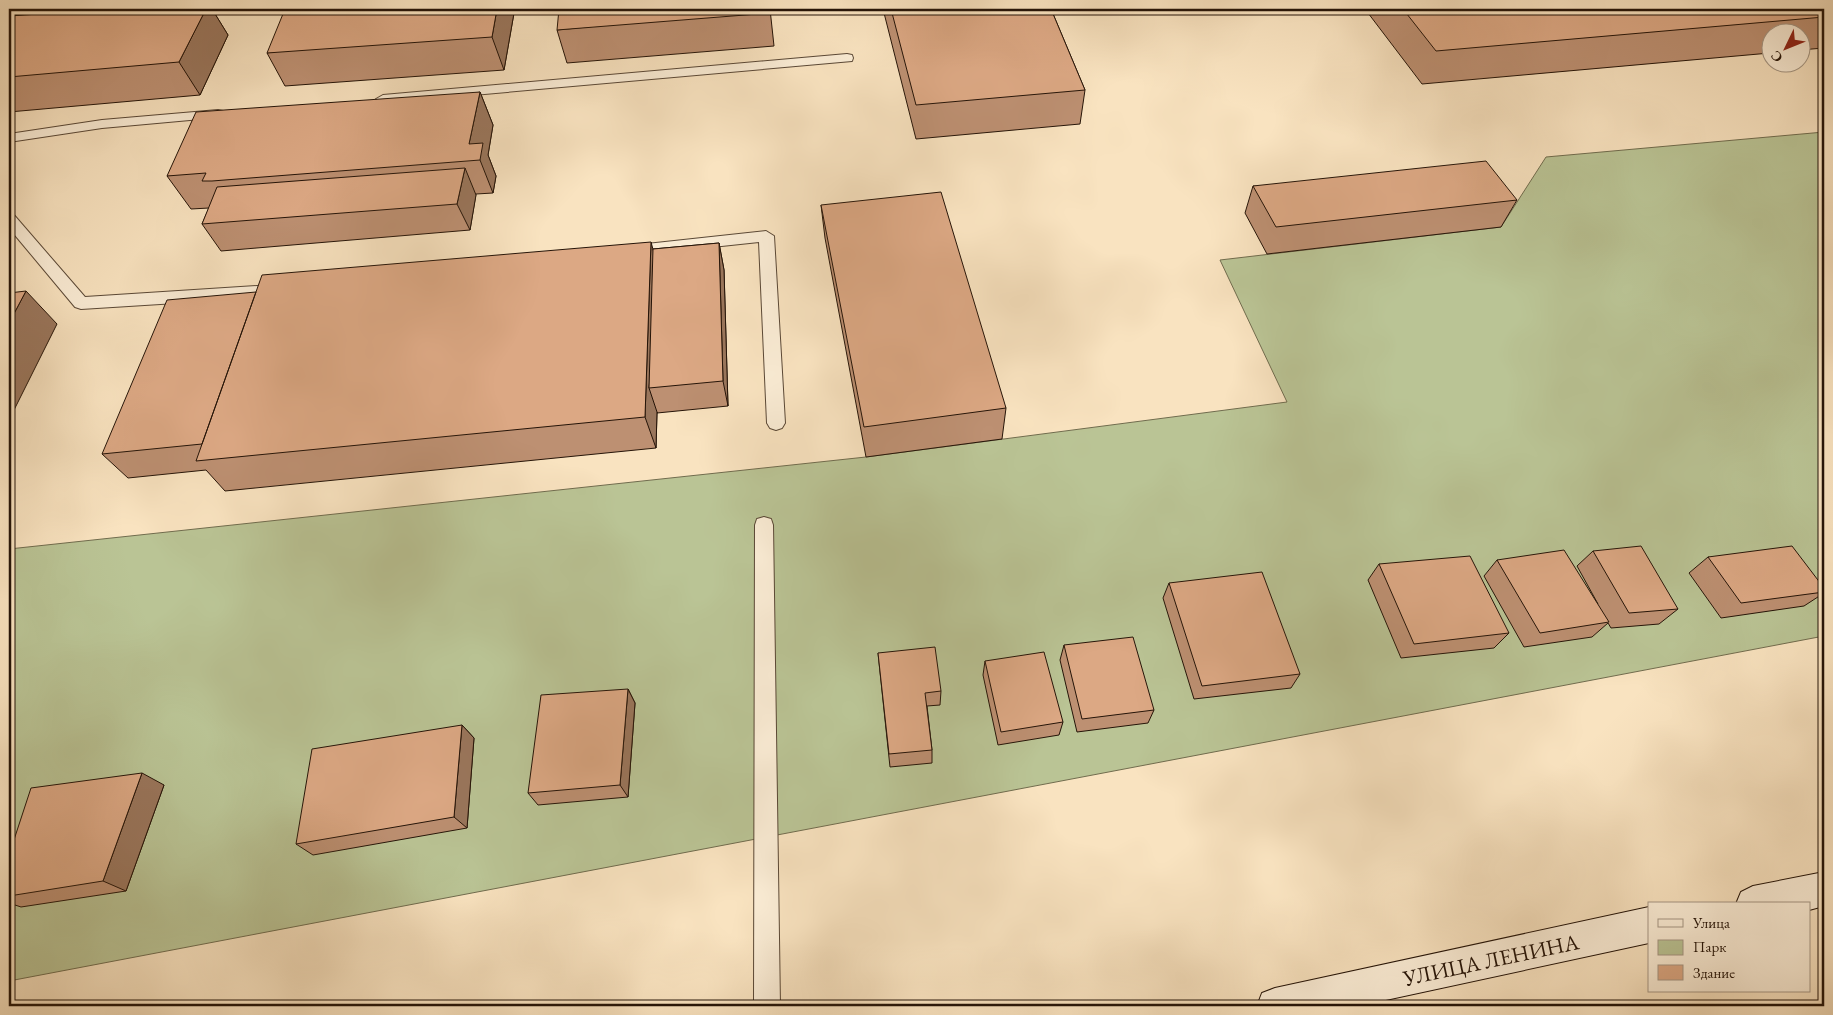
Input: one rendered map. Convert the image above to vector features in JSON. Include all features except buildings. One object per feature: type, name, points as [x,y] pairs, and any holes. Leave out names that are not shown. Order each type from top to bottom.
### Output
[{"type":"main road","points":[[1762,902],[1824,889]]},
{"type":"main road","name":"УЛИЦА ЛЕНИНА","points":[[1275,1006],[1648,925]]},
{"type":"lane","points":[[9,10],[21,9]]},
{"type":"lane","points":[[370,100],[847,58]]},
{"type":"lane","points":[[9,138],[102,124],[231,113]]},
{"type":"lane","points":[[9,218],[81,303],[269,291]]},
{"type":"lane","points":[[617,252],[766,236],[776,423]]},
{"type":"lane","points":[[764,525],[767,1006]]},
{"type":"green space","points":[[1824,132],[1824,636],[9,981],[9,549],[866,457],[1287,402],[1220,260],[1501,227],[1546,157]]},
{"type":"railway","points":[[199,11],[232,9]]}]
